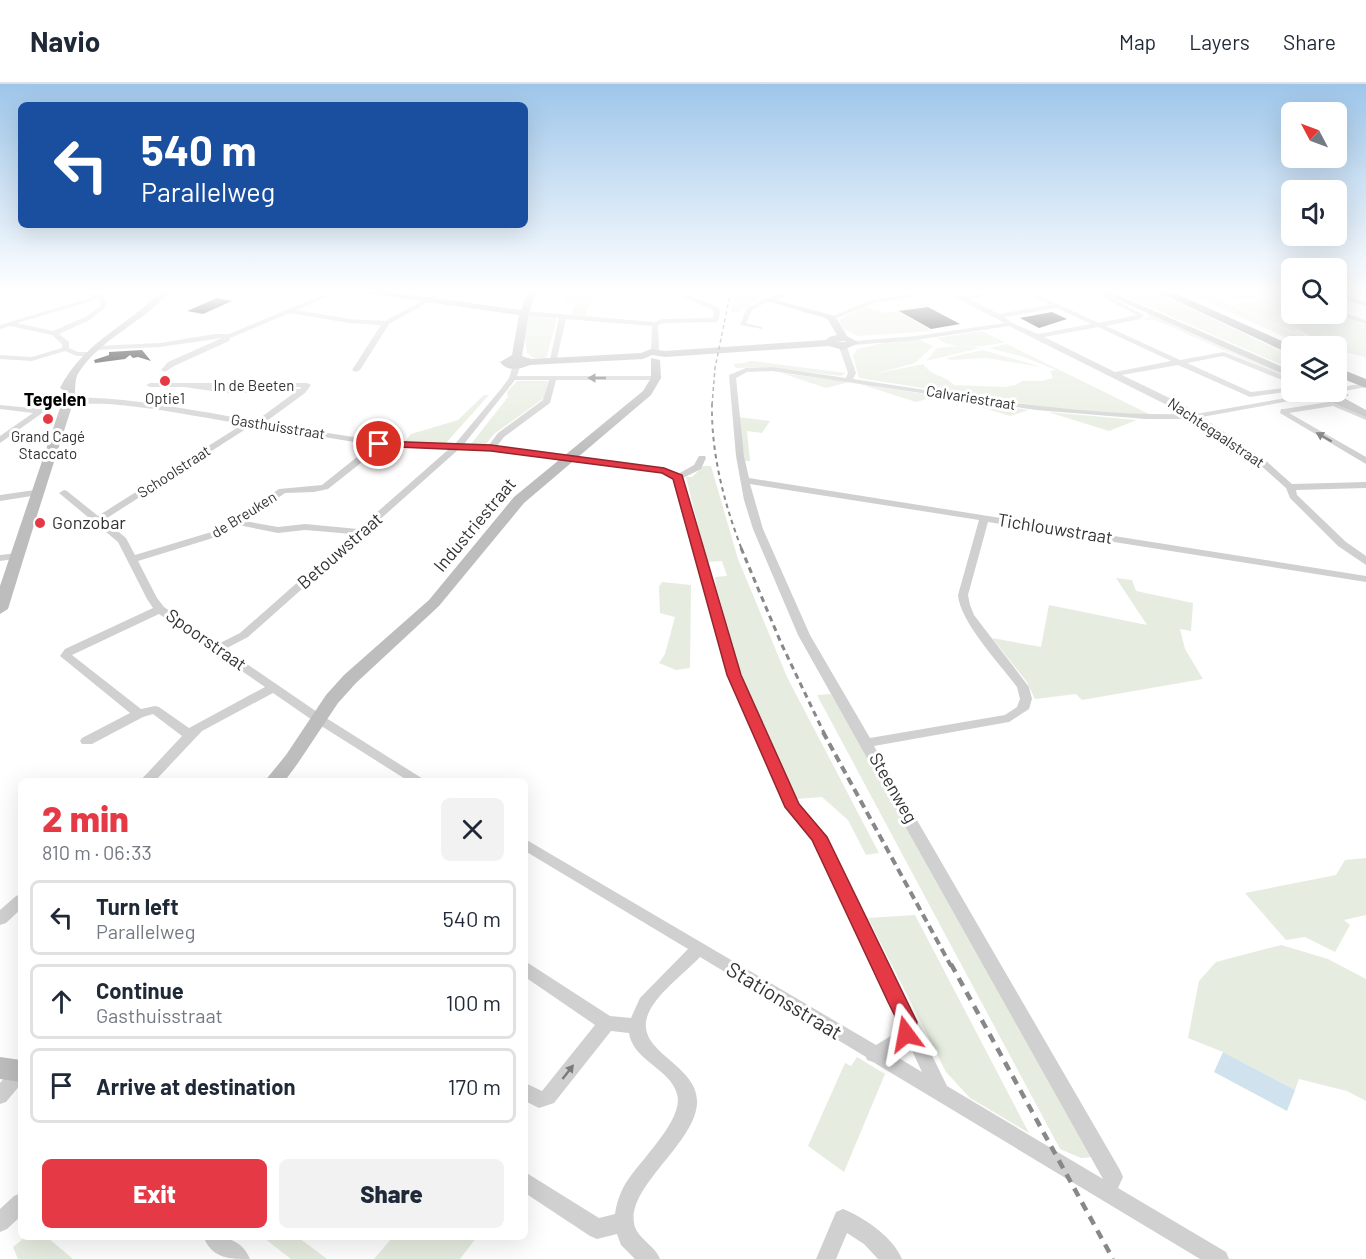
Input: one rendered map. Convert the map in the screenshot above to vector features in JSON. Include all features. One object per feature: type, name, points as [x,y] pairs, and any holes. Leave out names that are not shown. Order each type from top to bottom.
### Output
[{"type":"highway","points":[[1347,373],[1364,384]]},
{"type":"highway","points":[[1347,376],[1364,384]]},
{"type":"street","points":[[65,349],[66,345]]},
{"type":"street","points":[[0,609],[70,380],[75,370],[100,345]]},
{"type":"street","points":[[0,357],[32,359],[65,349],[77,354],[161,345]]},
{"type":"street","points":[[165,370],[171,364],[213,345]]},
{"type":"street","points":[[356,370],[372,345]]},
{"type":"street","points":[[519,345],[513,378],[656,378],[657,345]]},
{"type":"street","points":[[552,362],[556,345]]},
{"type":"street","points":[[516,362],[552,362],[803,345]]},
{"type":"street","points":[[844,345],[852,373],[849,380]]},
{"type":"street","name":"Nachtegaalstraat","points":[[1055,345],[1196,416],[1262,462],[1290,487],[1293,496],[1342,544],[1362,553],[1366,562]]},
{"type":"street","points":[[1141,345],[1254,395],[1281,391]]},
{"type":"street","points":[[1227,345],[1281,368]]},
{"type":"street","points":[[1230,345],[1281,368]]},
{"type":"street","points":[[1115,374],[1224,354],[1281,377]]},
{"type":"street","name":"Calvariestraat","points":[[746,370],[772,369],[1077,413],[1155,418],[1196,416],[1281,400]]},
{"type":"street","name":"Steenweg","points":[[746,370],[735,374],[732,381],[745,480],[758,529],[804,635],[1113,1177],[1107,1192]]},
{"type":"street","name":"Betouwstraat","points":[[218,648],[244,635],[457,447],[513,378]]},
{"type":"street","points":[[491,448],[501,435],[547,401],[553,378]]},
{"type":"street","name":"Industriestraat","points":[[276,778],[292,759],[332,699],[350,679],[434,603],[519,500],[647,393],[656,378]]},
{"type":"street","points":[[1347,391],[1364,384]]},
{"type":"street","name":"In de Beeten","points":[[150,386],[187,386],[226,391],[302,392]]},
{"type":"street","name":"Schoolstraat","points":[[98,520],[302,392]]},
{"type":"street","points":[[1347,399],[1366,407]]},
{"type":"street","name":"Gasthuisstraat","points":[[64,405],[96,402],[131,403],[379,444],[491,448],[664,471],[678,477]]},
{"type":"street","points":[[1314,402],[1284,411],[1366,461]]},
{"type":"street","points":[[1347,402],[1366,416]]},
{"type":"street","points":[[0,407],[41,411],[0,440]]},
{"type":"street","name":"de Breuken","points":[[132,559],[208,538],[236,522],[282,490],[291,488],[319,490],[379,444]]},
{"type":"street","points":[[702,458],[698,467],[678,477],[734,675],[793,807],[818,837],[940,1092]]},
{"type":"street","name":"Tichlouwstraat","points":[[745,480],[1366,579]]},
{"type":"street","points":[[1290,487],[1366,485]]},
{"type":"street","name":"Spoorstraat","points":[[64,493],[122,540],[152,599],[160,609],[319,719]]},
{"type":"street","points":[[0,498],[35,494]]},
{"type":"street","points":[[867,742],[1009,718],[1023,709],[1026,699],[1023,687],[969,616],[964,605],[963,595],[984,518]]},
{"type":"street","points":[[236,522],[278,530],[305,527],[359,532]]},
{"type":"street","points":[[0,558],[17,556]]},
{"type":"street","points":[[139,714],[66,656],[66,653],[160,609]]},
{"type":"street","points":[[150,778],[197,728],[273,688]]},
{"type":"street","points":[[87,741],[139,714],[155,710],[190,736]]},
{"type":"street","points":[[319,719],[402,778]]},
{"type":"street","name":"Stationsstraat","points":[[528,846],[698,950],[1219,1259]]},
{"type":"street","points":[[0,919],[18,903]]},
{"type":"street","points":[[650,1259],[628,1238],[623,1222],[629,1197],[682,1120],[688,1104],[686,1086],[677,1075],[639,1042],[636,1026],[642,1008],[698,950]]},
{"type":"street","points":[[528,970],[607,1023],[636,1026]]},
{"type":"street","points":[[873,1054],[895,1046],[906,1034],[907,1022]]},
{"type":"street","points":[[528,1093],[539,1100],[548,1097],[607,1023]]},
{"type":"street","points":[[0,1068],[18,1071]]},
{"type":"street","points":[[0,1095],[18,1074]]},
{"type":"street","points":[[528,1184],[597,1229],[623,1222]]},
{"type":"street","points":[[0,1222],[18,1206]]},
{"type":"street","points":[[826,1259],[843,1219],[871,1238],[892,1259]]},
{"type":"street","points":[[216,1240],[240,1259]]},
{"type":"shaded area","points":[[526,345],[550,345],[546,359],[534,358],[527,353]]},
{"type":"shaded area","points":[[875,345],[933,346],[915,363],[874,374],[923,364],[931,372],[954,385],[1005,387],[1022,381],[1042,381],[1053,378],[1050,371],[1056,370],[1024,357],[989,348],[1009,345],[1151,415],[1072,411],[859,378],[853,356],[857,349]]},
{"type":"shaded area","points":[[952,345],[989,345],[979,346]]},
{"type":"shaded area","points":[[1211,345],[1220,345],[1281,372],[1281,376]]},
{"type":"shaded area","points":[[1236,345],[1268,345],[1281,351],[1281,365]]},
{"type":"shaded area","points":[[1347,345],[1366,345],[1366,357],[1347,353]]},
{"type":"shaded area","points":[[958,346],[980,348],[926,361],[937,348]]},
{"type":"shaded area","points":[[983,350],[1042,367],[986,358],[950,360],[946,358]]},
{"type":"shaded area","points":[[749,361],[846,373],[841,376],[767,367],[736,368],[733,364]]},
{"type":"shaded area","points":[[781,373],[849,382],[826,388]]},
{"type":"shaded area","points":[[517,381],[548,381],[544,398],[494,434],[486,444],[471,444],[508,397],[507,392]]},
{"type":"shaded area","points":[[861,384],[937,396],[916,402]]},
{"type":"shaded area","points":[[484,395],[489,395],[445,444],[404,443],[411,434],[458,420]]},
{"type":"shaded area","points":[[952,398],[1029,410],[1010,416]]},
{"type":"shaded area","points":[[1048,412],[1137,420],[1109,431]]},
{"type":"shaded area","points":[[738,417],[770,421],[762,433],[747,431],[750,461],[745,461]]},
{"type":"shaded area","points":[[703,466],[711,466],[738,559],[787,677],[879,853],[866,855],[848,820],[822,797],[796,799],[741,675],[716,586],[715,577],[727,576],[722,561],[707,562],[686,477],[692,477]]},
{"type":"shaded area","points":[[1116,578],[1132,580],[1136,591],[1193,603],[1191,631],[1180,629],[1185,649],[1203,679],[1082,700],[1076,694],[1035,699],[1027,682],[992,638],[1041,647],[1049,605],[1147,625]]},
{"type":"shaded area","points":[[662,582],[691,585],[690,668],[676,670],[659,663],[665,654],[675,617],[660,613],[659,587]]},
{"type":"shaded area","points":[[831,694],[1094,1157],[1081,1158],[1060,1149],[817,695]]},
{"type":"shaded area","points":[[1366,858],[1366,915],[1344,920],[1350,925],[1335,952],[1305,937],[1286,940],[1245,893],[1336,875],[1345,860]]},
{"type":"shaded area","points":[[915,915],[1029,1133],[970,1098],[946,1072],[868,918]]},
{"type":"shaded area","points":[[1281,945],[1328,959],[1366,979],[1366,1101],[1347,1091],[1299,1079],[1295,1090],[1223,1052],[1188,1038],[1199,981],[1216,962]]},
{"type":"shaded area","points":[[857,1057],[885,1074],[844,1172],[808,1146],[845,1063],[851,1066]]},
{"type":"shaded area","points":[[22,1240],[50,1240],[73,1259],[18,1259],[13,1247]]},
{"type":"shaded area","points":[[267,1240],[302,1240],[327,1259],[291,1259]]},
{"type":"shaded area","points":[[390,1240],[474,1240],[460,1259],[374,1259]]},
{"type":"water","points":[[1223,1052],[1295,1090],[1287,1111],[1214,1072]]},
{"type":"building","points":[[142,350],[151,361],[138,357],[133,358],[130,355],[125,359],[95,363],[94,360],[109,355],[109,352]]},
{"type":"railway","points":[[712,405],[720,345]]},
{"type":"railway","points":[[712,405],[716,460],[742,550]]},
{"type":"railway","points":[[741,548],[781,643],[824,733]]},
{"type":"railway","points":[[823,732],[951,966]]},
{"type":"railway","points":[[951,964],[1113,1259]]},
{"type":"place","name":"Optie1","points":[[165,381]]},
{"type":"place","name":"Grand Cagé Staccato","points":[[48,419]]},
{"type":"place","name":"Gonzobar","points":[[40,523]]},
{"type":"district","name":"Tegelen","points":[[55,400]]},
{"type":"route","points":[[379,444],[491,448],[664,471],[678,477],[734,675],[793,807],[818,837],[907,1022],[906,1034]]}]
